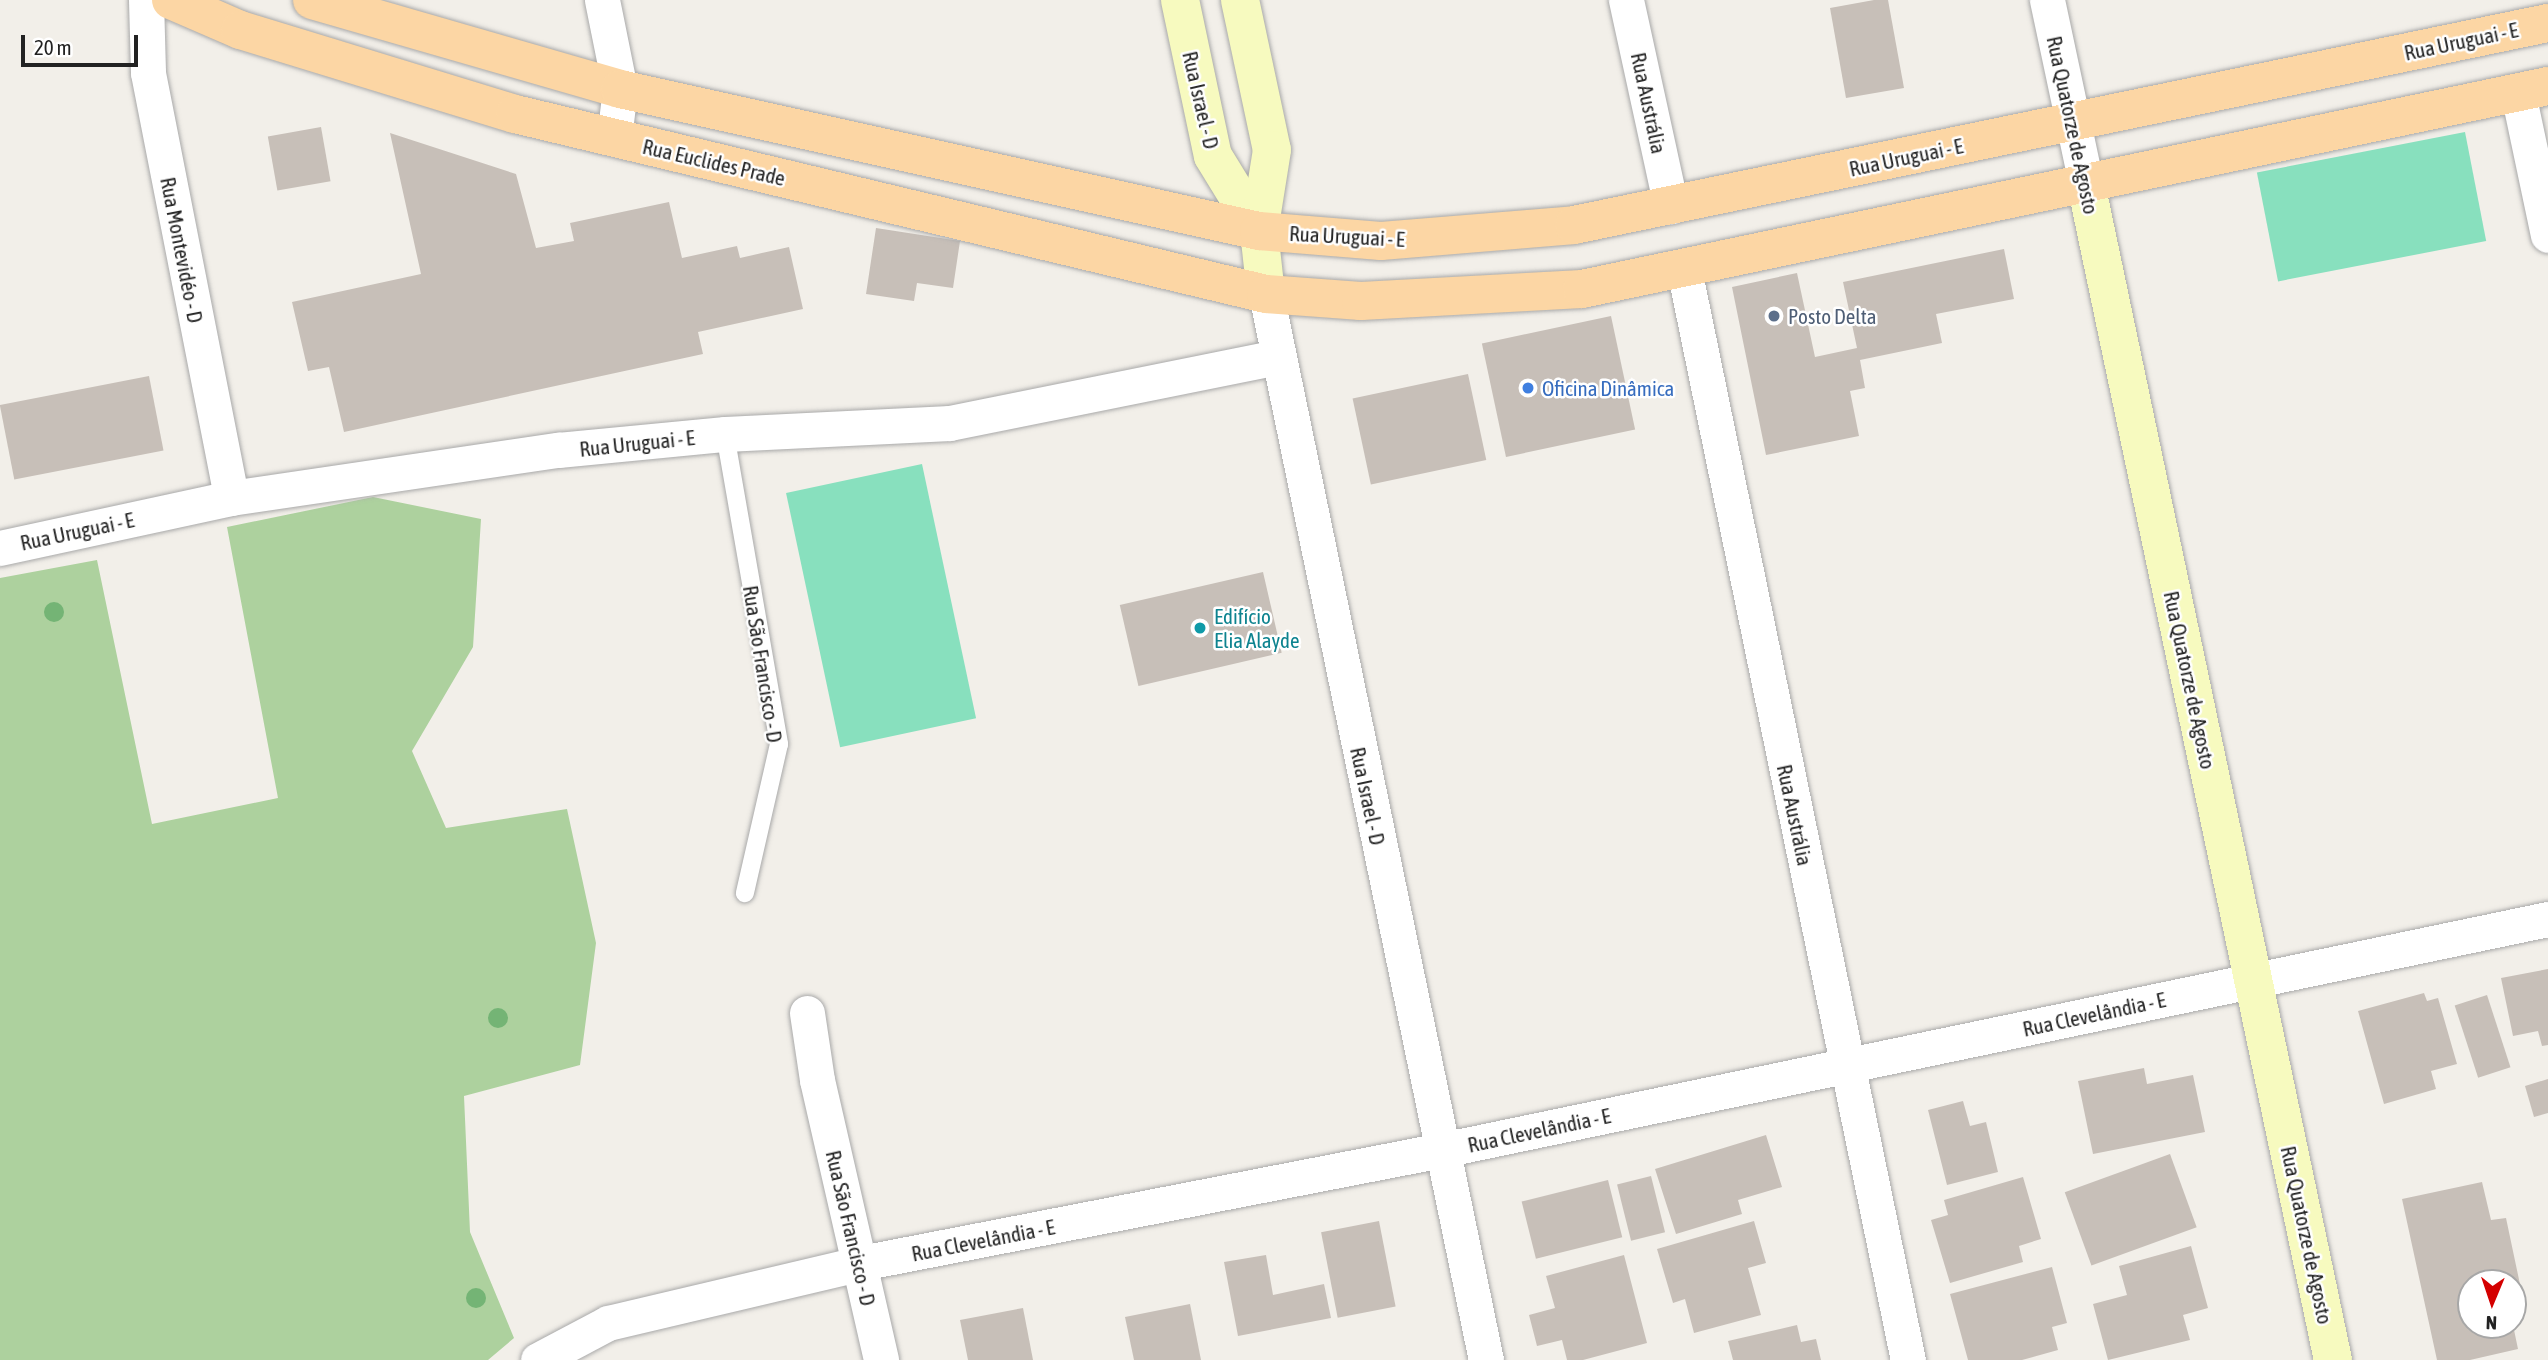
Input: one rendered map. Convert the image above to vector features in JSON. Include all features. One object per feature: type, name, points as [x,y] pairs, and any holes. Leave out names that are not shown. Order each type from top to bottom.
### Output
[{"type":"main road","name":"Rua Euclides Prade","points":[[171,0],[240,30],[515,114],[1266,294]]},
{"type":"main road","points":[[312,0],[620,89],[1259,231]]},
{"type":"main road","name":"Rua Uruguai - E","points":[[1259,231],[1381,241],[1574,225],[2548,23]]},
{"type":"main road","points":[[1266,294],[1361,301],[1480,298],[1583,289],[1684,270],[2533,90]]},
{"type":"street","name":"Rua Montevidéo - D","points":[[146,0],[148,73],[231,498]]},
{"type":"street","points":[[602,0],[620,89],[614,138]]},
{"type":"street","name":"Rua Israel - D","points":[[1180,0],[1213,156],[1259,231]]},
{"type":"street","name":"Rua Israel - D","points":[[1240,0],[1272,150],[1259,231],[1276,357],[1486,1360]]},
{"type":"street","name":"Rua Austrália","points":[[1626,0],[1671,206]]},
{"type":"street","name":"Rua Quatorze de Agosto","points":[[2047,0],[2333,1360]]},
{"type":"street","points":[[2533,90],[2548,235]]},
{"type":"street","name":"Rua Austrália","points":[[1684,270],[1908,1360]]},
{"type":"street","name":"Rua Uruguai - E","points":[[0,548],[231,498],[558,450],[725,434],[950,423],[1276,357]]},
{"type":"street","name":"Rua Clevelândia - E","points":[[538,1360],[608,1323],[861,1264],[1442,1150],[2548,919]]},
{"type":"street","name":"Rua São Francisco - D","points":[[807,1013],[817,1080],[881,1360]]},
{"type":"lane","name":"Rua São Francisco - D","points":[[725,434],[779,744],[745,893]]},
{"type":"green space","points":[[2465,132],[2486,241],[2278,281],[2257,172]]},
{"type":"green space","points":[[922,464],[976,718],[840,747],[786,493]]},
{"type":"green space","points":[[373,497],[481,519],[473,647],[412,751],[446,828],[567,809],[596,943],[580,1065],[464,1096],[470,1232],[514,1338],[488,1360],[0,1360],[0,578],[97,560],[152,824],[278,798],[227,527]]},
{"type":"building","points":[[1888,0],[1904,88],[1846,98],[1830,8]]},
{"type":"building","points":[[321,127],[331,181],[277,191],[268,136]]},
{"type":"building","points":[[390,133],[516,174],[536,248],[574,241],[570,223],[669,202],[682,258],[737,246],[740,258],[789,247],[803,309],[698,332],[703,354],[344,432],[329,367],[308,371],[292,302],[421,274]]},
{"type":"building","points":[[876,228],[960,241],[953,288],[917,283],[914,301],[866,294]]},
{"type":"building","points":[[2004,249],[2014,299],[1936,314],[1942,343],[1860,360],[1865,388],[1850,391],[1859,436],[1766,455],[1732,287],[1797,273],[1815,357],[1857,348],[1843,282]]},
{"type":"building","points":[[1611,316],[1635,429],[1506,457],[1482,343]]},
{"type":"building","points":[[1468,374],[1486,460],[1371,485],[1353,399]]},
{"type":"building","points":[[149,376],[164,451],[14,480],[0,405]]},
{"type":"building","name":"Edifício Elia Alayde","points":[[1263,572],[1282,653],[1138,686],[1120,605]]},
{"type":"building","points":[[2548,969],[2548,1045],[2542,1046],[2538,1031],[2513,1036],[2501,978]]},
{"type":"building","points":[[2424,993],[2427,1001],[2438,998],[2457,1064],[2431,1071],[2436,1089],[2384,1104],[2358,1011]]},
{"type":"building","points":[[2487,995],[2510,1067],[2478,1078],[2455,1006]]},
{"type":"building","points":[[2144,1068],[2147,1084],[2193,1075],[2205,1132],[2093,1154],[2078,1081]]},
{"type":"building","points":[[2548,1079],[2548,1113],[2534,1117],[2525,1086]]},
{"type":"building","points":[[1963,1101],[1970,1126],[1986,1122],[1998,1172],[1947,1185],[1928,1110]]},
{"type":"building","points":[[1766,1135],[1782,1187],[1738,1200],[1742,1214],[1676,1234],[1655,1169]]},
{"type":"building","points":[[2170,1154],[2197,1227],[2091,1266],[2065,1192]]},
{"type":"building","points":[[1651,1176],[1665,1232],[1631,1241],[1617,1184]]},
{"type":"building","points":[[2023,1177],[2041,1239],[2019,1246],[2023,1262],[1950,1283],[1931,1220],[1948,1215],[1944,1200]]},
{"type":"building","points":[[1608,1180],[1622,1237],[1536,1259],[1522,1202]]},
{"type":"building","points":[[2482,1182],[2491,1220],[2506,1218],[2517,1269],[2457,1269],[2457,1339],[2516,1339],[2518,1349],[2470,1360],[2437,1360],[2402,1199]]},
{"type":"building","points":[[1379,1221],[1396,1306],[1338,1318],[1321,1232]]},
{"type":"building","points":[[1754,1221],[1766,1263],[1748,1268],[1761,1315],[1694,1333],[1685,1299],[1673,1303],[1657,1249]]},
{"type":"building","points":[[2191,1246],[2208,1308],[2183,1315],[2190,1340],[2108,1360],[2093,1304],[2127,1295],[2119,1266]]},
{"type":"building","points":[[1266,1255],[1273,1295],[1324,1284],[1331,1318],[1238,1336],[1224,1262]]},
{"type":"building","points":[[1624,1255],[1647,1343],[1583,1360],[1567,1360],[1562,1340],[1537,1346],[1529,1315],[1555,1308],[1546,1276]]},
{"type":"building","points":[[2052,1267],[2067,1323],[2052,1327],[2058,1350],[2022,1360],[1968,1360],[1950,1294]]},
{"type":"building","points":[[1190,1304],[1201,1360],[1134,1360],[1125,1317]]},
{"type":"building","points":[[1023,1308],[1033,1360],[968,1360],[960,1320]]},
{"type":"building","points":[[1797,1325],[1801,1342],[1816,1339],[1821,1360],[1733,1360],[1728,1341]]},
{"type":"place","name":"Posto Delta","points":[[1774,316]]},
{"type":"place","name":"Oficina Dinâmica","points":[[1528,388]]},
{"type":"place","name":"Edifício Elia Alayde","points":[[1200,628]]}]
